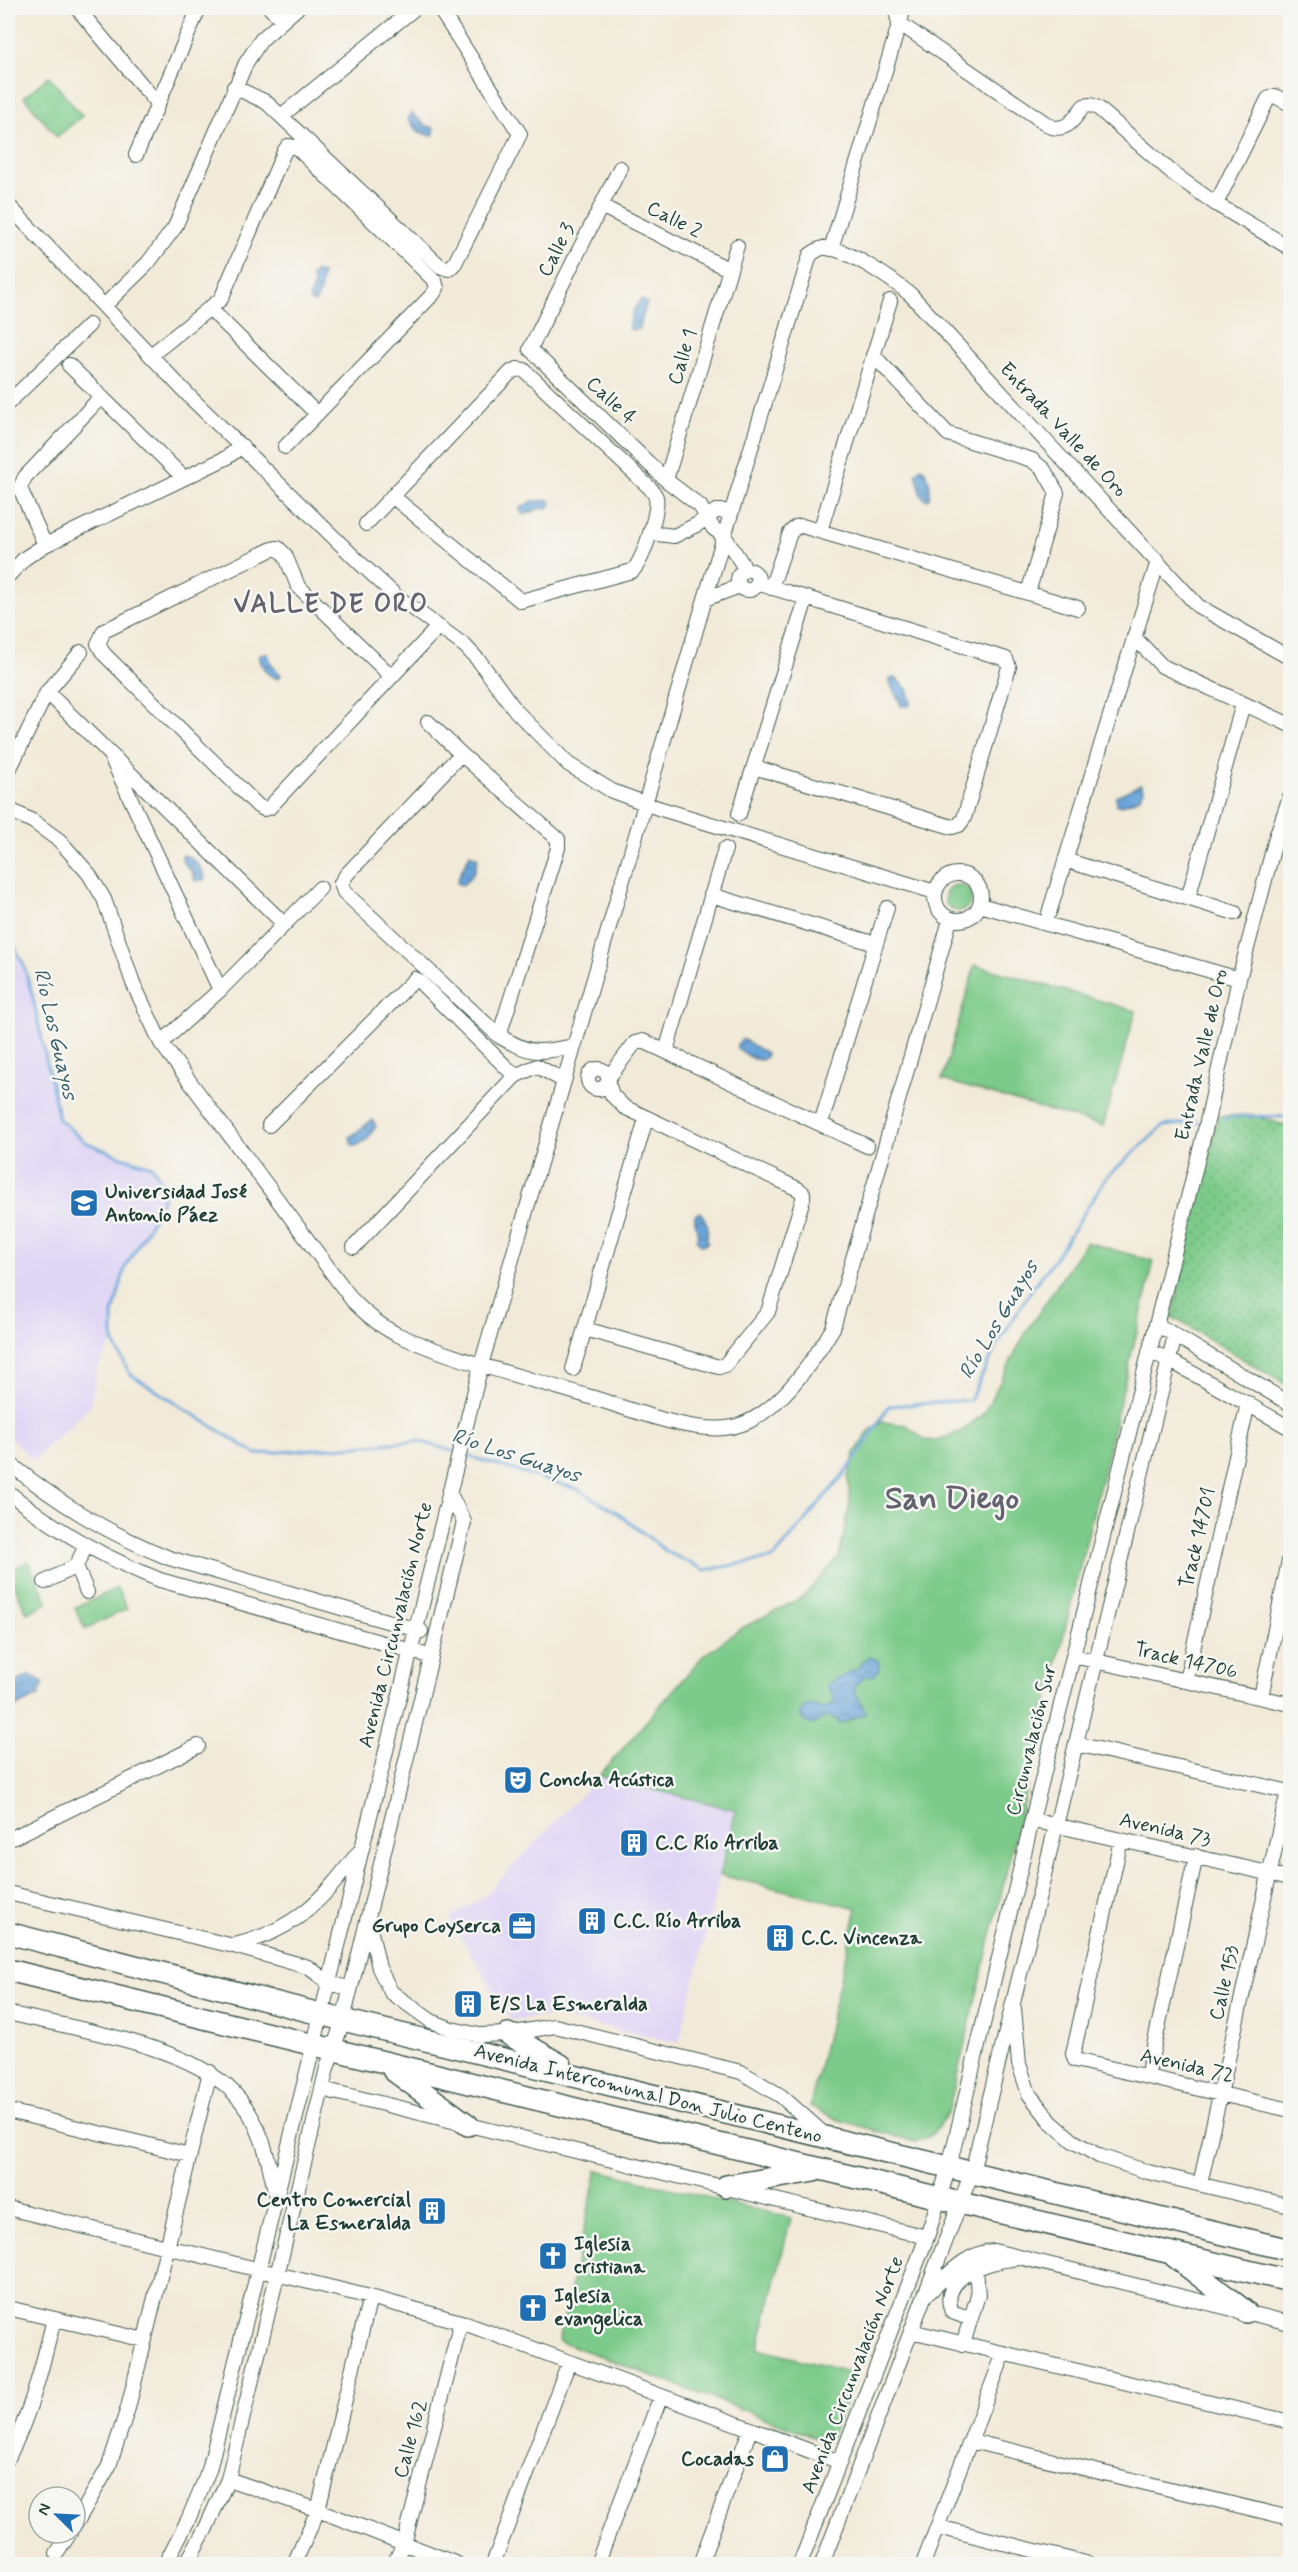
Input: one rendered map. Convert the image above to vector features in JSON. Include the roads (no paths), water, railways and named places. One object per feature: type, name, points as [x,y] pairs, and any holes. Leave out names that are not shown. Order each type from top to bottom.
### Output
[{"type":"main road","points":[[8,1921],[55,1946]]},
{"type":"main road","name":"Avenida Intercomunal Don Julio Centeno","points":[[8,1934],[343,2020],[1290,2250]]},
{"type":"main road","name":"Avenida Intercomunal Don Julio Centeno","points":[[8,1971],[939,2198],[1290,2281]]},
{"type":"main road","points":[[508,2034],[580,2076]]},
{"type":"main road","points":[[386,2064],[468,2125]]},
{"type":"main road","points":[[726,2186],[822,2169]]},
{"type":"main road","points":[[1166,2250],[1246,2312]]},
{"type":"street","points":[[77,8],[157,103]]},
{"type":"street","points":[[136,155],[199,8]]},
{"type":"street","points":[[270,8],[282,19]]},
{"type":"street","points":[[104,306],[163,247],[175,227],[246,63],[261,40],[297,8]]},
{"type":"street","points":[[281,116],[415,8]]},
{"type":"street","points":[[234,87],[266,102],[440,267],[449,269],[520,134],[439,8]]},
{"type":"street","points":[[895,8],[899,22],[1052,127],[1060,129],[1069,126],[1084,106],[1091,105],[1098,108],[1175,175],[1216,204],[1290,248]]},
{"type":"street","points":[[449,1492],[482,1365],[644,804],[807,264],[810,255],[821,248],[831,249],[905,8]]},
{"type":"street","points":[[1216,204],[1268,99],[1275,96],[1290,104]]},
{"type":"street","points":[[151,355],[221,298],[284,152],[288,146],[296,147],[435,281],[437,288],[285,447]]},
{"type":"street","name":"Calle 3","points":[[530,349],[620,168]]},
{"type":"street","points":[[8,205],[191,398],[360,563],[396,596],[465,646],[480,662],[516,711],[568,764],[612,791],[644,804],[935,892]]},
{"type":"street","name":"Calle 2","points":[[601,206],[730,270]]},
{"type":"street","name":"Calle 1","points":[[666,480],[737,246]]},
{"type":"street","name":"Entrada Valle de Oro","points":[[831,249],[894,280],[911,296],[1198,606],[1290,658]]},
{"type":"street","points":[[820,531],[890,301]]},
{"type":"street","points":[[208,308],[317,414]]},
{"type":"street","points":[[8,403],[89,325]]},
{"type":"street","name":"Calle 4","points":[[530,349],[666,480],[700,506],[713,528],[725,537],[746,570],[752,570],[764,585]]},
{"type":"street","points":[[873,355],[948,434],[1032,460],[1044,470],[1053,483],[1057,493],[1028,593]]},
{"type":"street","points":[[69,365],[184,478]]},
{"type":"street","points":[[366,524],[392,496],[511,372],[517,369],[524,370],[651,489],[656,496],[656,503],[650,533],[638,566],[632,571],[521,601],[392,496]]},
{"type":"street","points":[[45,545],[20,488],[25,477],[101,397]]},
{"type":"street","points":[[8,576],[25,558],[45,545],[226,458],[242,446]]},
{"type":"street","points":[[650,533],[674,536],[708,518],[716,511],[732,511]]},
{"type":"street","points":[[764,585],[790,533],[802,526],[1078,608]]},
{"type":"street","points":[[391,676],[298,586],[285,555],[278,548],[104,631],[98,644],[104,654],[258,806],[264,809],[269,808],[438,627]]},
{"type":"street","points":[[1049,913],[1158,561]]},
{"type":"street","points":[[741,586],[739,576],[746,570]]},
{"type":"street","points":[[705,598],[741,586],[750,589],[764,585],[1006,659],[1008,662],[964,818],[959,825],[952,827],[754,766]]},
{"type":"street","points":[[739,814],[806,599]]},
{"type":"street","points":[[1134,638],[1162,666],[1290,725]]},
{"type":"street","points":[[8,772],[47,692],[81,652]]},
{"type":"street","points":[[47,692],[284,924]]},
{"type":"street","points":[[1188,898],[1243,705]]},
{"type":"street","points":[[428,722],[558,839],[558,848],[499,1036]]},
{"type":"street","points":[[108,750],[220,990]]},
{"type":"street","points":[[461,754],[347,874],[341,883],[344,892],[499,1036],[566,1075],[588,1076],[597,1068],[605,1071],[612,1095],[619,1104],[646,1119],[798,1189],[802,1193],[803,1199],[768,1312],[725,1365],[719,1366],[585,1329]]},
{"type":"street","name":"Entrada Valle de Oro","points":[[1156,1324],[1204,1137],[1239,979],[1277,834],[1290,797]]},
{"type":"street","points":[[8,809],[34,822],[60,841],[89,874],[104,899],[133,983],[161,1043],[353,1301],[371,1318],[396,1333],[482,1365],[711,1430],[733,1427],[757,1419],[785,1393],[820,1350],[833,1328],[950,920]]},
{"type":"street","points":[[666,1051],[725,849]]},
{"type":"street","points":[[1065,860],[1235,913]]},
{"type":"street","points":[[964,875],[971,878],[980,890],[980,905],[977,911],[965,920],[950,920],[939,912],[934,899],[935,892],[943,879],[964,875]]},
{"type":"street","points":[[161,1043],[220,990],[320,888]]},
{"type":"street","points":[[711,895],[876,944]]},
{"type":"street","points":[[980,905],[1239,979]]},
{"type":"street","points":[[821,1123],[887,908]]},
{"type":"street","points":[[269,1125],[415,980],[419,981],[515,1076]]},
{"type":"street","points":[[608,1080],[635,1043],[643,1041],[867,1146]]},
{"type":"street","points":[[354,1247],[515,1076],[538,1060],[574,1046]]},
{"type":"street","points":[[573,1369],[646,1119]]},
{"type":"street","points":[[1156,1324],[1290,1404]]},
{"type":"street","name":"Circunvalación Sur","points":[[939,2198],[949,2167],[1032,1820],[1156,1324]]},
{"type":"street","points":[[972,2172],[1175,1335]]},
{"type":"street","points":[[1149,1351],[1248,1403],[1290,1428]]},
{"type":"street","name":"Track 14701","points":[[1186,1681],[1248,1403]]},
{"type":"street","points":[[8,1462],[46,1494],[131,1543],[169,1558],[435,1635]]},
{"type":"street","points":[[8,1492],[38,1516],[86,1546],[117,1563],[160,1580],[429,1656]]},
{"type":"street","name":"Avenida Circunvalación Norte","points":[[186,2565],[228,2479],[322,2089],[323,2048],[320,2014],[449,1492]]},
{"type":"street","name":"Avenida Circunvalación Norte","points":[[165,2565],[188,2520],[209,2470],[276,2195],[323,2048],[343,2020],[429,1656],[464,1522],[449,1492]]},
{"type":"street","points":[[45,1582],[75,1566],[86,1546]]},
{"type":"street","points":[[1261,1697],[1290,1556]]},
{"type":"street","points":[[75,1566],[87,1592]]},
{"type":"street","name":"Track 14706","points":[[1073,1656],[1290,1704]]},
{"type":"street","points":[[1076,1744],[1289,1791]]},
{"type":"street","points":[[8,1840],[198,1746]]},
{"type":"street","name":"Calle 153","points":[[1200,2184],[1289,1791]]},
{"type":"street","name":"Avenida 73","points":[[1032,1820],[1290,1878]]},
{"type":"street","name":"Avenida 72","points":[[1122,1840],[1073,2054],[1075,2060],[1290,2110]]},
{"type":"street","points":[[234,1946],[255,1940],[311,1909],[331,1889],[361,1849]]},
{"type":"street","points":[[1147,2077],[1196,1856]]},
{"type":"street","points":[[8,1893],[234,1946],[308,1967],[328,1982],[350,1989]]},
{"type":"street","points":[[367,1916],[379,1968],[392,1992],[431,2021],[468,2034],[508,2034],[555,2026],[741,2072],[763,2084],[800,2110],[829,2139]]},
{"type":"street","points":[[1013,1997],[1019,2064],[1029,2094],[1052,2122],[1073,2141],[1099,2156],[1148,2172],[1290,2206]]},
{"type":"street","points":[[8,2013],[181,2057],[210,2072],[234,2093],[252,2117],[266,2149],[276,2195]]},
{"type":"street","points":[[87,2504],[109,2466],[128,2408],[210,2072]]},
{"type":"street","points":[[322,2089],[927,2236]]},
{"type":"street","points":[[8,2111],[190,2155]]},
{"type":"street","name":"Avenida Circunvalación Norte","points":[[822,2565],[972,2172]]},
{"type":"street","name":"Avenida Circunvalación Norte","points":[[800,2565],[927,2236],[939,2198]]},
{"type":"street","points":[[8,2208],[168,2246],[461,2322],[840,2462]]},
{"type":"street","points":[[927,2294],[971,2256],[994,2251],[1290,2323]]},
{"type":"street","points":[[971,2319],[952,2312],[949,2301],[954,2286],[975,2268],[994,2261],[1023,2258]]},
{"type":"street","points":[[963,2344],[978,2295],[975,2268]]},
{"type":"street","points":[[927,2294],[949,2301]]},
{"type":"street","points":[[294,2565],[318,2510],[370,2297]]},
{"type":"street","points":[[8,2308],[145,2340]]},
{"type":"street","points":[[8,2458],[22,2431],[34,2397],[54,2319]]},
{"type":"street","name":"Calle 162","points":[[394,2565],[404,2544],[461,2322]]},
{"type":"street","points":[[911,2331],[1290,2422]]},
{"type":"street","points":[[923,2565],[1005,2354]]},
{"type":"street","points":[[493,2565],[569,2362]]},
{"type":"street","points":[[597,2565],[661,2396]]},
{"type":"street","points":[[700,2565],[750,2430]]},
{"type":"street","points":[[971,2441],[1290,2518]]},
{"type":"street","points":[[228,2479],[318,2510],[457,2565]]},
{"type":"street","points":[[938,2527],[1089,2565]]},
{"type":"street","points":[[57,2553],[62,2545]]},
{"type":"water","points":[[412,113],[425,125],[434,128],[434,134],[431,136],[417,131],[408,119]]},
{"type":"water","points":[[316,271],[322,274],[320,290],[315,303],[309,300],[314,283],[311,276]]},
{"type":"water","points":[[641,299],[647,303],[639,329],[632,330],[629,328],[633,310]]},
{"type":"water","points":[[922,467],[930,485],[929,498],[926,500],[920,494],[916,473]]},
{"type":"water","points":[[549,500],[551,503],[547,509],[541,508],[524,515],[520,511],[520,508],[533,501]]},
{"type":"water","points":[[268,654],[272,665],[281,675],[278,679],[267,673],[262,666],[259,655]]},
{"type":"water","points":[[896,678],[907,689],[911,702],[909,706],[901,706],[889,681]]},
{"type":"water","points":[[1141,784],[1144,791],[1138,799],[1120,806],[1116,804],[1116,796]]},
{"type":"water","points":[[470,854],[478,858],[475,870],[462,885],[457,883],[457,880]]},
{"type":"water","points":[[182,855],[196,862],[205,876],[204,880],[195,881],[192,872],[182,861]]},
{"type":"water","points":[[743,1039],[766,1053],[766,1057],[762,1060],[753,1059],[737,1048],[737,1044]]},
{"type":"water","points":[[372,1120],[376,1126],[368,1139],[356,1146],[352,1145],[350,1137]]},
{"type":"water","points":[[701,1212],[708,1226],[708,1241],[701,1245],[697,1240],[695,1215]]},
{"type":"water","points":[[869,1657],[878,1660],[879,1669],[874,1676],[864,1676],[855,1686],[855,1691],[866,1713],[840,1724],[836,1719],[827,1716],[812,1725],[802,1720],[800,1713],[804,1707],[810,1705],[824,1709],[833,1704],[834,1697],[826,1685],[860,1667]]},
{"type":"water","points":[[30,1675],[43,1682],[40,1695],[8,1711],[8,1686]]},
{"type":"waterway","name":"Río Los Guayos","points":[[8,935],[23,963],[32,994],[59,1119],[85,1142],[152,1166],[167,1189],[125,1268],[113,1314],[113,1341],[130,1374],[256,1454],[419,1441],[455,1452]]},
{"type":"waterway","name":"Río Los Guayos","points":[[1224,1119],[1242,1116],[1290,1117]]},
{"type":"waterway","name":"Río Los Guayos","points":[[464,1455],[577,1489],[615,1511],[667,1552],[705,1570],[774,1558],[852,1464],[889,1406],[970,1400],[997,1345],[1106,1178],[1163,1126],[1198,1122]]},
{"type":"place","name":"Universidad José Antonio Páez","points":[[84,1203]]},
{"type":"place","name":"Concha Acústica","points":[[518,1780]]},
{"type":"place","name":"C.C Río Arriba","points":[[634,1843]]},
{"type":"place","name":"C.C. Río Arriba","points":[[592,1921]]},
{"type":"place","name":"Grupo Coyserca","points":[[522,1926]]},
{"type":"place","name":"C.C. Vincenza","points":[[780,1938]]},
{"type":"place","name":"E/S La Esmeralda","points":[[468,2004]]},
{"type":"place","name":"Centro Comercial La Esmeralda","points":[[432,2211]]},
{"type":"place","name":"Iglesia cristiana","points":[[553,2256]]},
{"type":"place","name":"Iglesia evangelica","points":[[533,2308]]},
{"type":"place","name":"Cocadas","points":[[775,2459]]},
{"type":"district","name":"VALLE DE ORO","points":[[331,605]]},
{"type":"district","name":"San Diego","points":[[952,1499]]}]
